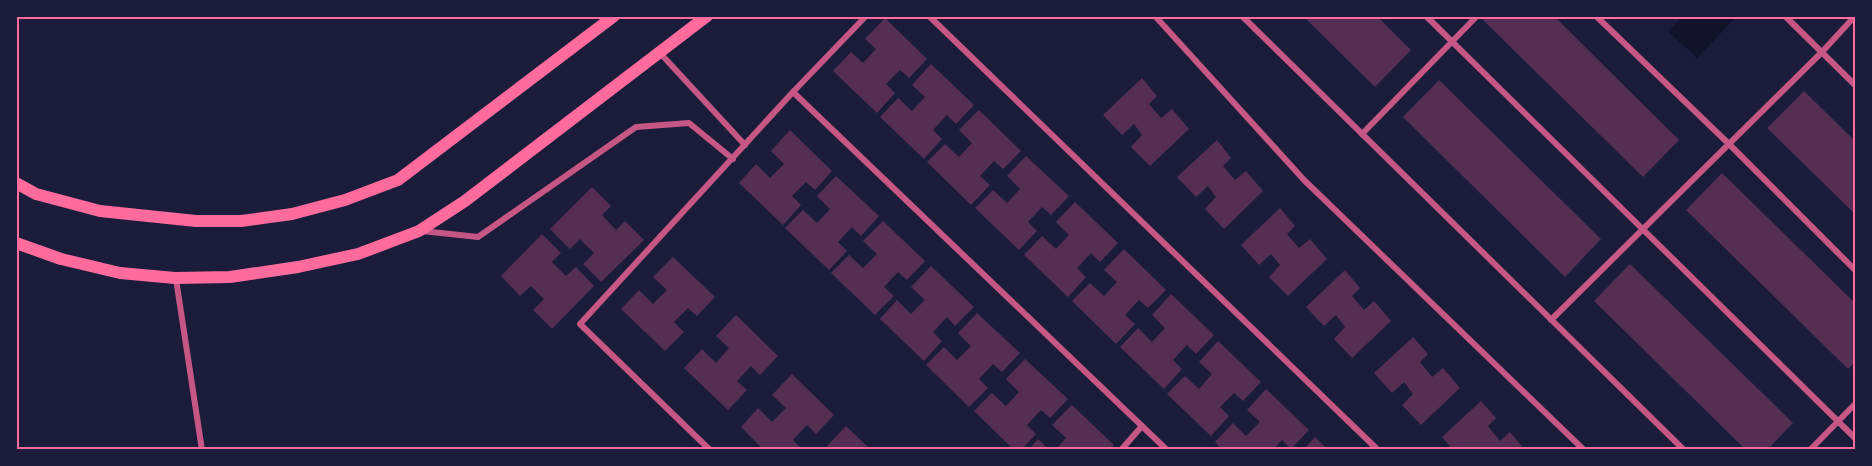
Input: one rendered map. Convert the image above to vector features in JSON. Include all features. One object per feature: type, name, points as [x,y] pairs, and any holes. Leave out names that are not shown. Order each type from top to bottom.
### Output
[{"type":"main road","points":[[16,183],[36,194],[100,211],[196,221],[241,221],[292,214],[345,200],[398,180],[614,16]]},
{"type":"main road","points":[[16,243],[61,259],[120,273],[176,278],[230,277],[298,267],[358,254],[419,231],[465,201],[707,16]]},
{"type":"street","points":[[710,450],[580,324],[866,16]]},
{"type":"street","points":[[929,16],[1378,450]]},
{"type":"street","points":[[1155,16],[1304,180],[1584,450]]},
{"type":"street","points":[[1242,16],[1684,450]]},
{"type":"street","points":[[1426,16],[1856,439]]},
{"type":"street","points":[[1362,134],[1477,16]]},
{"type":"street","points":[[1596,16],[1856,271]]},
{"type":"street","points":[[1785,16],[1856,86]]},
{"type":"street","points":[[1551,320],[1855,16]]},
{"type":"street","points":[[660,53],[745,145]]},
{"type":"street","points":[[794,92],[1167,450]]},
{"type":"street","points":[[419,231],[478,237],[636,127],[689,123],[733,159]]},
{"type":"street","points":[[176,278],[202,450]]},
{"type":"street","points":[[1810,450],[1856,403]]},
{"type":"street","points":[[1121,450],[1142,426]]},
{"type":"shaded area","points":[[1682,17],[1736,17],[1697,58],[1668,31]]},
{"type":"building","points":[[1303,16],[1377,16],[1411,50],[1375,87]]},
{"type":"building","points":[[1482,16],[1554,16],[1679,140],[1643,177],[1481,18]]},
{"type":"building","points":[[885,18],[927,59],[909,78],[900,70],[886,84],[895,93],[877,113],[833,71],[851,52],[863,63],[876,49],[865,39]]},
{"type":"building","points":[[931,64],[974,105],[956,124],[947,115],[933,130],[942,139],[924,159],[880,117],[898,98],[912,111],[925,97],[912,85]]},
{"type":"building","points":[[1142,78],[1157,96],[1149,104],[1161,118],[1172,109],[1189,129],[1150,166],[1131,147],[1142,135],[1134,124],[1122,135],[1103,115]]},
{"type":"building","points":[[1439,80],[1601,239],[1565,277],[1403,117]]},
{"type":"building","points":[[1804,91],[1856,142],[1856,215],[1767,128]]},
{"type":"building","points":[[979,110],[1021,151],[1003,169],[994,161],[980,176],[990,185],[971,205],[927,162],[945,144],[959,157],[972,143],[959,130]]},
{"type":"building","points":[[790,130],[832,171],[815,190],[806,182],[792,196],[801,205],[783,225],[739,183],[756,164],[770,178],[784,164],[771,151]]},
{"type":"building","points":[[1217,140],[1231,158],[1223,166],[1235,180],[1246,171],[1263,191],[1224,229],[1205,209],[1216,197],[1208,186],[1196,197],[1177,177]]},
{"type":"building","points":[[1026,156],[1069,196],[1051,215],[1042,207],[1028,222],[1037,231],[1019,250],[975,208],[993,190],[1007,203],[1020,189],[1007,176]]},
{"type":"building","points":[[1722,173],[1856,304],[1856,361],[1848,369],[1686,210]]},
{"type":"building","points":[[836,176],[879,216],[861,236],[852,227],[838,242],[847,251],[829,270],[785,228],[803,210],[817,223],[830,209],[817,196]]},
{"type":"building","points":[[592,187],[611,206],[602,215],[616,230],[625,221],[644,240],[601,282],[583,264],[594,253],[580,239],[570,249],[550,229]]},
{"type":"building","points":[[1075,202],[1118,243],[1100,262],[1091,253],[1077,268],[1086,277],[1068,297],[1024,255],[1042,236],[1056,249],[1069,235],[1056,222]]},
{"type":"building","points":[[1280,208],[1295,226],[1287,234],[1299,248],[1310,239],[1327,259],[1288,296],[1269,277],[1280,265],[1271,254],[1259,265],[1241,245]]},
{"type":"building","points":[[883,221],[925,261],[907,280],[898,272],[884,287],[894,296],[875,315],[831,273],[849,255],[863,268],[877,254],[863,241]]},
{"type":"building","points":[[542,234],[561,253],[552,262],[566,276],[576,267],[594,286],[552,329],[533,310],[544,299],[531,286],[520,296],[501,276]]},
{"type":"building","points":[[1124,249],[1166,290],[1148,308],[1139,300],[1125,315],[1135,324],[1116,344],[1072,301],[1090,283],[1104,296],[1117,282],[1104,270]]},
{"type":"building","points":[[673,257],[715,297],[697,316],[688,308],[674,322],[684,332],[665,351],[621,309],[639,290],[653,304],[667,290],[653,277]]},
{"type":"building","points":[[1630,264],[1793,423],[1767,450],[1746,450],[1594,301]]},
{"type":"building","points":[[931,266],[974,307],[955,326],[947,317],[933,332],[942,341],[924,361],[880,319],[897,300],[911,314],[925,300],[911,287]]},
{"type":"building","points":[[1345,270],[1360,288],[1352,296],[1364,310],[1374,301],[1391,321],[1352,358],[1334,339],[1345,327],[1336,315],[1324,326],[1306,307]]},
{"type":"building","points":[[1171,294],[1214,335],[1196,354],[1187,345],[1173,360],[1182,369],[1164,389],[1120,347],[1138,328],[1152,342],[1165,328],[1152,315]]},
{"type":"building","points":[[977,313],[1020,353],[1002,372],[993,364],[979,379],[988,388],[969,407],[926,365],[944,347],[957,360],[971,346],[958,333]]},
{"type":"building","points":[[736,315],[778,356],[760,375],[751,366],[737,381],[747,390],[728,410],[684,368],[702,349],[716,363],[729,348],[716,336]]},
{"type":"building","points":[[1413,337],[1428,354],[1420,362],[1432,377],[1443,368],[1460,388],[1421,425],[1402,405],[1413,394],[1404,382],[1392,393],[1374,373]]},
{"type":"building","points":[[1218,341],[1261,382],[1243,401],[1234,393],[1220,407],[1229,416],[1211,436],[1167,394],[1185,376],[1199,389],[1212,374],[1199,362]]},
{"type":"building","points":[[1025,359],[1068,399],[1050,418],[1041,410],[1027,425],[1036,434],[1021,450],[1014,450],[974,411],[992,393],[1006,406],[1019,392],[1006,379]]},
{"type":"building","points":[[792,374],[834,415],[816,434],[807,425],[793,440],[803,450],[764,450],[741,427],[758,408],[772,422],[786,408],[772,395]]},
{"type":"building","points":[[1266,389],[1309,430],[1291,449],[1282,440],[1273,450],[1223,450],[1215,442],[1233,423],[1246,436],[1260,422],[1247,410]]},
{"type":"building","points":[[1481,401],[1496,418],[1488,426],[1500,441],[1510,432],[1525,450],[1475,450],[1472,446],[1468,450],[1453,450],[1442,437]]},
{"type":"building","points":[[1072,405],[1114,445],[1110,450],[1055,450],[1066,438],[1052,425]]},
{"type":"building","points":[[846,426],[871,450],[830,450],[827,446]]},
{"type":"building","points":[[1315,437],[1328,450],[1303,450]]},
{"type":"building","points":[[1038,439],[1050,450],[1028,450]]}]
